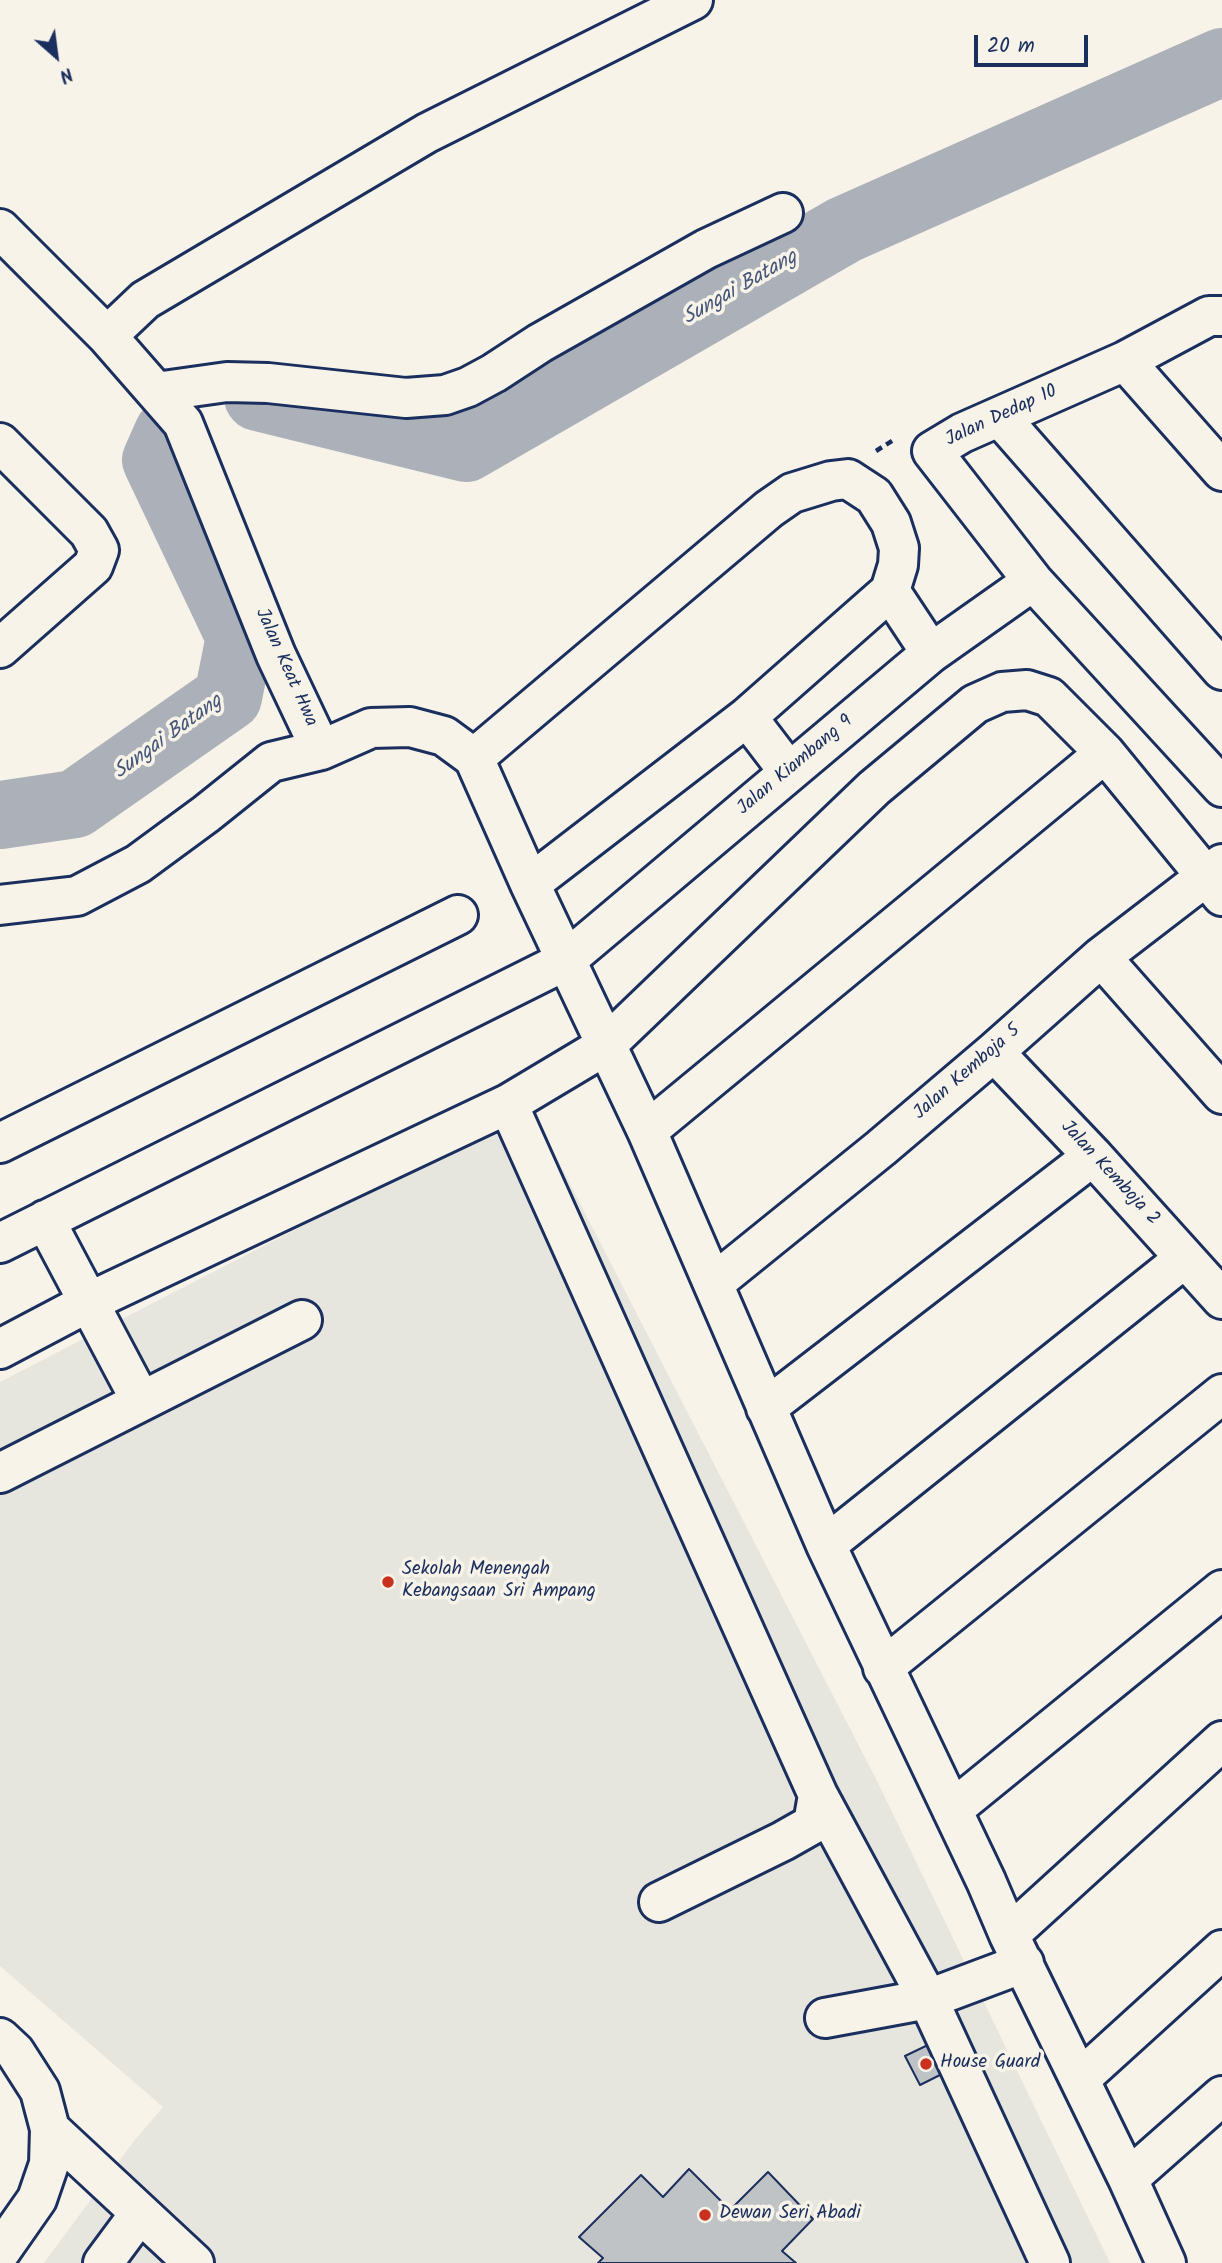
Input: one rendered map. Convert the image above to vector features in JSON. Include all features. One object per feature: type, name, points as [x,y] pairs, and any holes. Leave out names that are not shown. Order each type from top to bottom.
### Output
[{"type":"street","points":[[107,336],[145,300],[427,133],[693,0]]},
{"type":"street","points":[[149,383],[268,383],[406,398],[444,395],[468,387],[494,373],[540,343],[706,249],[783,213]]},
{"type":"street","name":"Jalan Keat Hwa","points":[[0,229],[107,336],[183,423],[281,666],[321,750],[271,762],[138,864],[77,896],[0,905]]},
{"type":"street","name":"Jalan Dedap 10","points":[[1033,582],[932,451],[962,433],[1125,361],[1209,316],[1222,316]]},
{"type":"street","points":[[1125,361],[1222,471]]},
{"type":"street","points":[[1000,417],[1222,670]]},
{"type":"street","points":[[0,443],[89,532],[99,550],[93,566],[2,644]]},
{"type":"street","points":[[474,758],[769,509],[792,493],[831,481],[848,479],[874,496],[891,523],[900,548],[890,591],[747,717],[530,884]]},
{"type":"street","points":[[1033,582],[1222,787]]},
{"type":"street","name":"Jalan Kiambang 9","points":[[0,1243],[565,961],[931,653],[1033,582]]},
{"type":"street","points":[[890,591],[931,653]]},
{"type":"street","points":[[0,1349],[89,1302],[508,1104],[605,1046],[874,788],[975,704],[1002,692],[1027,690],[1049,697],[1105,753],[1216,879]]},
{"type":"street","points":[[747,717],[789,772]]},
{"type":"street","points":[[321,750],[371,728],[410,727],[444,736],[474,758],[565,961],[590,1006],[605,1046],[648,1131],[826,1545],[1166,2263]]},
{"type":"street","points":[[648,1131],[1105,753]]},
{"type":"street","name":"Jalan Kemboja 5","points":[[714,1283],[804,1212],[994,1052],[1101,957],[1216,879]]},
{"type":"street","points":[[0,1143],[458,915]]},
{"type":"street","points":[[1101,957],[1222,1094]]},
{"type":"street","name":"Jalan Kemboja 2","points":[[994,1052],[1093,1156],[1222,1299]]},
{"type":"street","points":[[508,1104],[818,1795],[928,1999],[1050,2263]]},
{"type":"street","points":[[766,1408],[1093,1156]]},
{"type":"street","points":[[46,1220],[141,1401]]},
{"type":"street","points":[[826,1545],[1185,1258]]},
{"type":"street","points":[[0,1473],[302,1320]]},
{"type":"street","points":[[883,1668],[1222,1394]]},
{"type":"street","points":[[952,1810],[1222,1590]]},
{"type":"street","points":[[825,2018],[928,1999],[1017,1949],[1222,1741]]},
{"type":"street","points":[[659,1902],[813,1824],[818,1795]]},
{"type":"street","points":[[1080,2079],[1222,1950]]},
{"type":"street","points":[[0,2038],[15,2052],[40,2091],[50,2129],[49,2164],[37,2199],[0,2252]]},
{"type":"street","points":[[1128,2179],[1222,2096]]},
{"type":"street","points":[[50,2129],[194,2263]]},
{"type":"street","points":[[103,2263],[140,2213]]},
{"type":"shaded area","name":"Sekolah Menengah Kebangsaan Sri Ampang","points":[[531,1108],[878,1783],[1110,2263],[44,2263],[134,2141],[163,2107],[0,1966],[0,1382]]},
{"type":"building","name":"House Guard","points":[[932,2043],[946,2072],[920,2085],[905,2056]]},
{"type":"building","name":"Dewan Seri Abadi","points":[[689,2169],[730,2210],[768,2172],[813,2219],[782,2251],[796,2263],[598,2263],[603,2258],[579,2237],[641,2175],[663,2197]]},
{"type":"waterway","name":"Sungai Batang","points":[[258,397],[466,448],[844,230],[1222,62]]},
{"type":"waterway","name":"Sungai Batang","points":[[0,815],[75,804],[228,697],[240,637],[156,460],[168,433]]},
{"type":"place","name":"Sekolah Menengah Kebangsaan Sri Ampang","points":[[388,1582]]},
{"type":"place","name":"House Guard","points":[[926,2064]]},
{"type":"place","name":"Dewan Seri Abadi","points":[[705,2215]]}]
